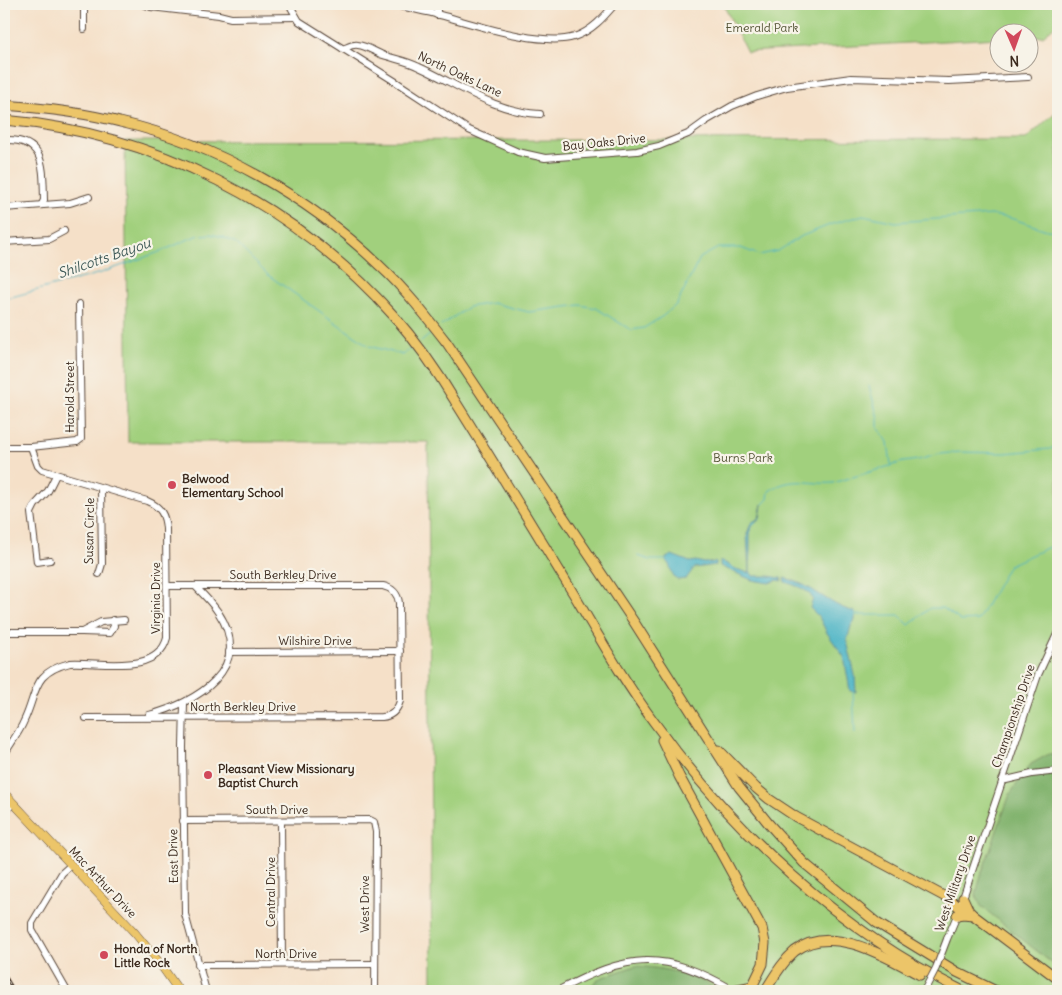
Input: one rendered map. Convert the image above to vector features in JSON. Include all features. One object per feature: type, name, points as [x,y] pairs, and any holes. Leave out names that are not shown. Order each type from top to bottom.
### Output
[{"type":"highway","points":[[4,105],[72,112],[121,122],[195,146],[231,162],[285,192],[350,238],[380,266],[425,314],[447,343],[634,622],[739,788],[768,824],[804,863],[877,923],[956,972],[996,991]]},
{"type":"highway","points":[[4,120],[57,126],[116,140],[172,159],[256,201],[309,237],[353,275],[393,315],[427,358],[471,426],[631,689],[653,722],[707,790],[732,818],[776,861],[840,914],[928,974],[963,991]]},
{"type":"highway","points":[[653,722],[762,928],[765,955],[761,971],[752,988],[734,991]]},
{"type":"highway","points":[[709,740],[756,788],[796,817],[947,898],[958,912],[973,915]]},
{"type":"highway","points":[[947,898],[964,895],[969,911],[973,915],[1058,979]]},
{"type":"highway","points":[[766,991],[782,964],[794,952],[806,945],[820,941],[847,942],[875,952],[922,976],[928,974]]},
{"type":"main road","name":"Mac Arthur Drive","points":[[4,793],[147,946],[179,991]]},
{"type":"street","points":[[84,4],[84,29]]},
{"type":"street","points":[[142,4],[151,7],[231,18],[296,18],[289,4]]},
{"type":"street","points":[[392,4],[522,36],[551,40],[574,37],[588,30],[597,24],[615,4]]},
{"type":"street","points":[[437,4],[437,15]]},
{"type":"street","name":"Bay Oaks Drive","points":[[296,18],[468,130],[511,150],[545,158],[637,151],[658,146],[688,134],[732,106],[787,87],[851,78],[949,81],[1028,77]]},
{"type":"street","name":"North Oaks Lane","points":[[343,49],[352,45],[361,45],[418,66],[467,92],[506,108],[517,112],[540,114]]},
{"type":"street","points":[[4,140],[22,141],[32,146],[39,155],[43,167],[42,204]]},
{"type":"street","points":[[4,208],[70,203],[89,197]]},
{"type":"street","points":[[4,242],[49,239],[64,231]]},
{"type":"street","name":"Harold Street","points":[[31,446],[77,442],[81,439],[79,304]]},
{"type":"street","points":[[4,447],[31,446],[41,469],[56,475],[48,491],[34,507],[31,516],[37,562],[50,560]]},
{"type":"street","name":"Virginia Drive","points":[[4,755],[23,724],[36,687],[48,672],[60,666],[70,664],[144,662],[162,650],[167,638],[166,529],[164,515],[154,504],[56,475]]},
{"type":"street","name":"Susan Circle","points":[[99,574],[102,564],[101,488]]},
{"type":"street","name":"South Berkley Drive","points":[[167,586],[383,586],[390,588],[397,595],[399,603],[400,651]]},
{"type":"street","points":[[140,718],[184,704],[216,681],[225,668],[229,652],[227,632],[223,620],[195,586]]},
{"type":"street","points":[[4,632],[110,633],[114,626],[113,620]]},
{"type":"street","points":[[82,632],[95,624],[113,620],[124,620]]},
{"type":"street","name":"Championship Drive","points":[[1002,781],[1038,674],[1058,632]]},
{"type":"street","name":"Wilshire Drive","points":[[229,652],[400,651]]},
{"type":"street","name":"North Berkley Drive","points":[[86,718],[382,717],[392,714],[400,701],[400,651]]},
{"type":"street","name":"East Drive","points":[[184,704],[185,914],[206,991]]},
{"type":"street","points":[[1002,781],[1032,774],[1058,771]]},
{"type":"street","name":"West Military Drive","points":[[924,991],[936,968],[958,912],[1002,781]]},
{"type":"street","points":[[4,814],[13,803]]},
{"type":"street","name":"Central Drive","points":[[281,820],[282,964]]},
{"type":"street","name":"South Drive","points":[[184,821],[370,820]]},
{"type":"street","name":"West Drive","points":[[370,820],[374,822],[376,832],[375,991]]},
{"type":"street","points":[[67,991],[32,930],[32,923],[62,873],[71,865]]},
{"type":"street","points":[[557,991],[578,980],[622,963],[649,961],[688,968],[734,991]]},
{"type":"street","name":"North Drive","points":[[198,965],[375,964]]},
{"type":"green space","name":"Emerald Park","points":[[723,4],[1058,4],[1058,23],[1043,36],[1040,36],[1040,22],[990,22],[990,38],[747,52]]},
{"type":"green space","name":"Burns Park","points":[[1058,110],[1058,991],[432,991],[428,442],[128,442],[125,141],[1026,139]]},
{"type":"green space","points":[[1058,753],[1058,968],[981,906],[976,895],[981,875],[1010,794],[1031,764],[1049,754]]},
{"type":"green space","points":[[635,966],[657,968],[690,976],[720,991],[585,991],[600,978]]},
{"type":"water","points":[[762,504],[760,519],[753,525],[750,531],[750,571],[753,576],[781,578],[782,581],[777,580],[769,583],[752,580],[720,566],[720,561],[722,561],[736,569],[749,573],[747,534],[751,523],[759,518]]},
{"type":"water","points":[[672,555],[690,562],[716,562],[716,565],[694,568],[686,579],[678,580],[666,561],[666,558]]},
{"type":"water","points":[[784,578],[803,585],[836,605],[855,612],[855,620],[851,626],[847,641],[855,675],[856,692],[850,691],[844,657],[827,633],[819,617],[810,608],[813,599],[811,595],[797,586],[785,582]]},
{"type":"waterway","points":[[441,326],[468,307],[492,303],[529,312],[580,305],[596,308],[631,330],[644,328],[677,304],[700,258],[718,248],[741,248],[759,255],[778,251],[802,236],[832,224],[863,215],[896,222],[991,215],[1010,218],[1047,230],[1058,231]]},
{"type":"waterway","name":"Shilcotts Bayou","points":[[4,299],[101,273],[162,251],[196,236],[210,234],[236,243],[268,275],[369,346],[403,355],[413,347]]},
{"type":"waterway","points":[[421,342],[433,332]]},
{"type":"waterway","points":[[869,386],[878,418],[878,427],[888,442],[891,465]]},
{"type":"waterway","points":[[763,504],[768,499],[769,491],[786,483],[833,483],[903,462],[940,454],[960,452],[1005,453],[1050,449],[1058,445]]},
{"type":"waterway","points":[[855,615],[899,615],[909,625],[930,608],[943,608],[961,621],[978,620],[1009,565],[1058,543]]},
{"type":"waterway","points":[[638,556],[650,560],[667,560]]},
{"type":"waterway","points":[[853,690],[855,733]]},
{"type":"railway","points":[[4,974],[14,991]]},
{"type":"place","name":"Belwood Elementary School","points":[[172,485]]},
{"type":"place","name":"Pleasant View Missionary Baptist Church","points":[[208,775]]},
{"type":"place","name":"Honda of North Little Rock","points":[[104,955]]}]
